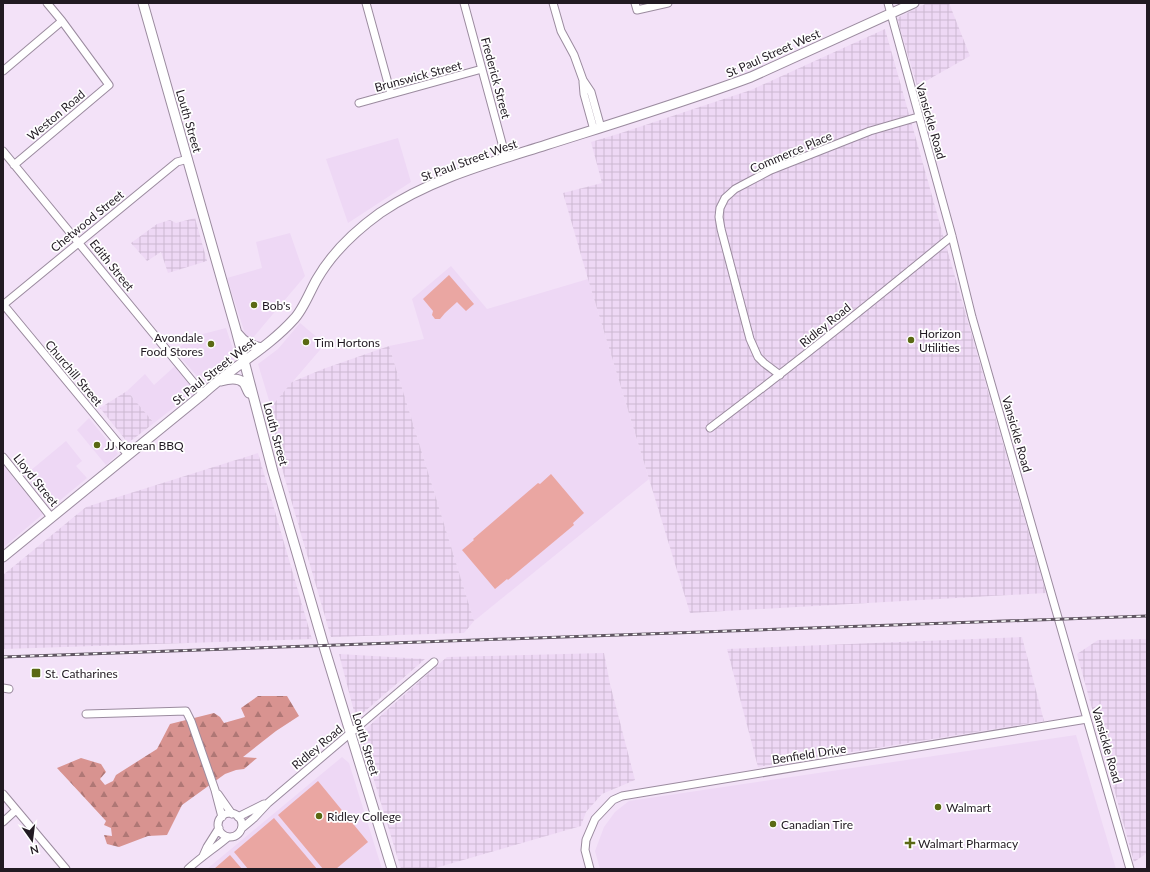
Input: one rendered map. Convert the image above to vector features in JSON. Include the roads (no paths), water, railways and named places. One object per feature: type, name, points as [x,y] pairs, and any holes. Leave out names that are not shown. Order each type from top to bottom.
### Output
[{"type":"main road","name":"Louth Street","points":[[143,3],[325,651],[392,869]]},
{"type":"main road","name":"St Paul Street West","points":[[3,557],[215,383],[282,332],[296,317],[318,278],[341,246],[361,228],[402,199],[432,184],[506,158],[598,129],[751,77],[914,3]]},
{"type":"main road","points":[[236,333],[244,341],[262,348]]},
{"type":"main road","points":[[215,383],[229,379],[244,383],[256,406]]},
{"type":"street","points":[[3,71],[62,21],[47,3]]},
{"type":"street","points":[[366,3],[391,94]]},
{"type":"street","name":"Frederick Street","points":[[464,3],[506,158]]},
{"type":"street","points":[[553,3],[561,31],[574,55],[583,80],[590,92],[598,129]]},
{"type":"street","points":[[634,3],[637,10],[668,3]]},
{"type":"street","name":"Vansickle Road","points":[[888,3],[918,117],[952,236],[974,324],[1130,869]]},
{"type":"street","name":"Weston Road","points":[[14,165],[109,85],[62,21]]},
{"type":"street","name":"Brunswick Street","points":[[359,103],[482,69]]},
{"type":"street","name":"Commerce Place","points":[[780,375],[758,357],[750,339],[721,229],[719,217],[720,208],[725,198],[735,189],[771,170],[870,131],[918,117]]},
{"type":"street","name":"Edith Street","points":[[3,151],[203,394]]},
{"type":"street","name":"Chetwood Street","points":[[3,304],[177,162],[188,159]]},
{"type":"street","name":"Ridley Road","points":[[710,428],[780,375],[952,236]]},
{"type":"street","name":"Churchill Street","points":[[3,304],[128,455]]},
{"type":"street","name":"Lloyd Street","points":[[3,457],[51,517]]},
{"type":"street","name":"Ridley Road","points":[[242,828],[268,803],[434,662]]},
{"type":"street","points":[[86,714],[186,711],[191,720],[215,790],[222,817]]},
{"type":"street","name":"Benfield Drive","points":[[590,869],[585,850],[586,840],[595,819],[613,800],[622,796],[1087,719]]},
{"type":"street","points":[[188,869],[228,837],[238,834],[242,828],[240,820],[235,816],[215,790]]},
{"type":"street","points":[[3,794],[66,869]]},
{"type":"street","name":"Ridley Road","points":[[235,816],[268,803]]},
{"type":"street","points":[[3,822],[16,810]]},
{"type":"street","points":[[228,837],[223,835],[218,824],[222,817],[228,814],[235,816]]},
{"type":"street","points":[[203,856],[207,846],[219,828]]},
{"type":"railway","points":[[3,657],[1147,616]]},
{"type":"place","name":"Bob's","points":[[254,305]]},
{"type":"place","name":"Horizon Utilities","points":[[911,340]]},
{"type":"place","name":"Tim Hortons","points":[[306,342]]},
{"type":"place","name":"Avondale Food Stores","points":[[211,344]]},
{"type":"place","name":"JJ Korean BBQ","points":[[97,445]]},
{"type":"place","name":"St. Catharines","points":[[36,673]]},
{"type":"place","name":"Walmart","points":[[938,807]]},
{"type":"place","name":"Ridley College","points":[[319,816]]},
{"type":"place","name":"Canadian Tire","points":[[773,824]]},
{"type":"place","name":"Walmart Pharmacy","points":[[910,843]]}]
